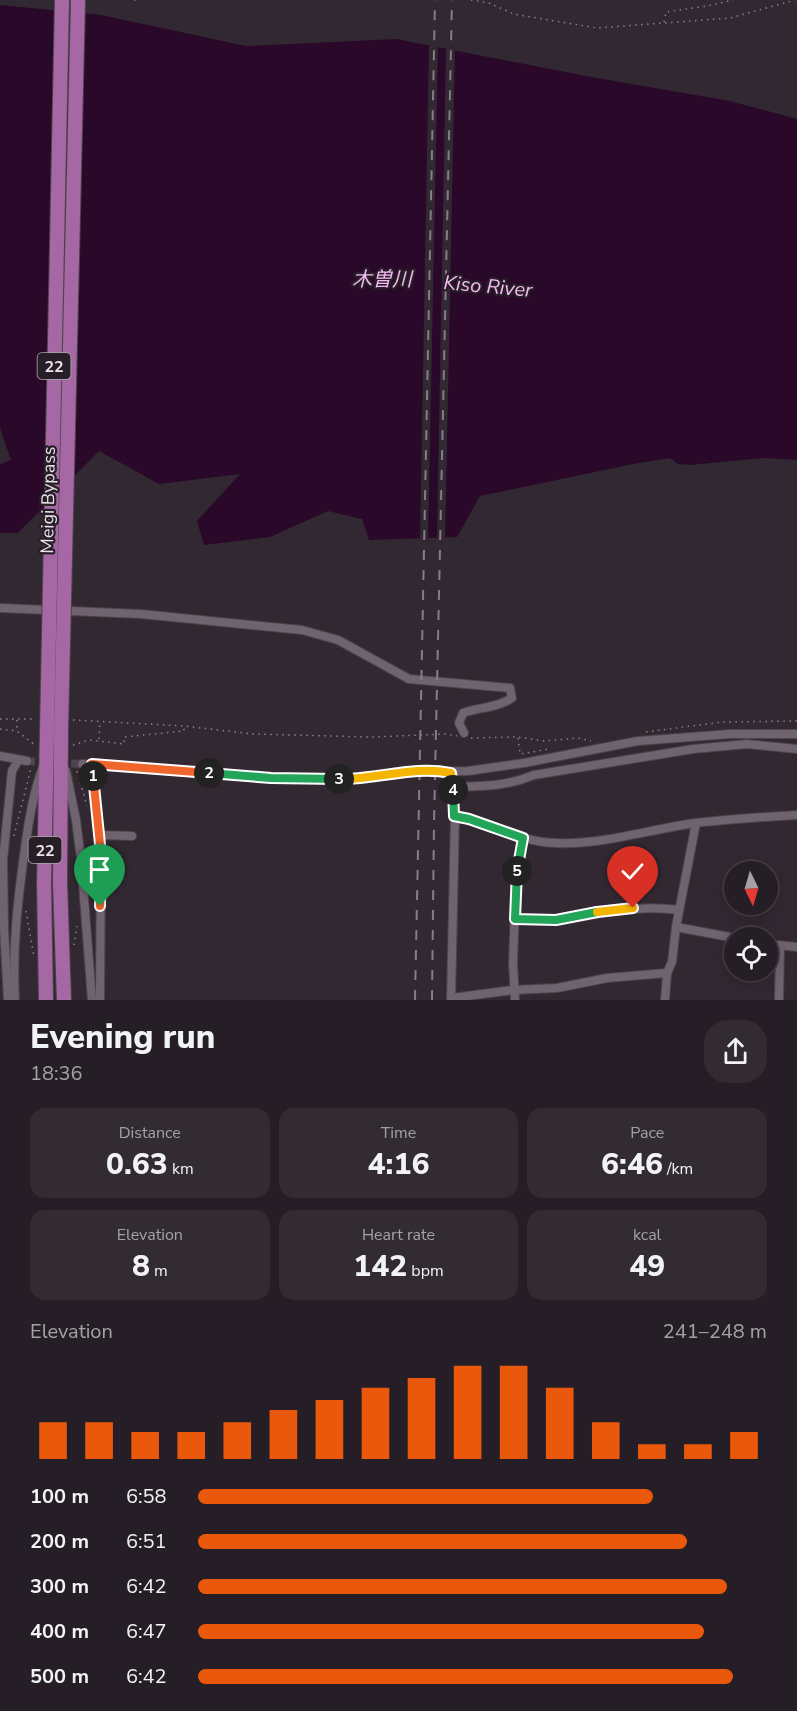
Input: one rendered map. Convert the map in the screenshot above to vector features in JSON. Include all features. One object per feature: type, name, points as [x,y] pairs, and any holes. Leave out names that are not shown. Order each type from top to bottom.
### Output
[{"type":"highway","name":"Meigi Bypass","points":[[62,0],[61,737],[64,1000]]},
{"type":"highway","name":"Meigi Bypass","points":[[46,1000],[40,966],[47,754],[61,737],[78,0]]},
{"type":"street","points":[[0,608],[141,614],[302,630],[338,640],[409,679],[510,688],[512,698],[501,705],[477,708],[463,713],[459,723],[464,733]]},
{"type":"street","points":[[79,765],[92,764],[271,778],[344,779],[397,771],[451,773],[524,763],[638,741],[730,734],[797,734]]},
{"type":"street","points":[[61,737],[81,859],[92,1000]]},
{"type":"street","points":[[452,787],[500,786],[534,775],[693,749],[747,744],[797,749]]},
{"type":"street","points":[[15,1000],[16,924],[20,881],[33,795],[47,754]]},
{"type":"street","points":[[0,756],[29,765]]},
{"type":"street","points":[[8,1000],[4,977],[2,860],[12,771],[18,761]]},
{"type":"street","points":[[92,764],[101,854],[100,1000]]},
{"type":"street","points":[[451,773],[454,816],[452,999],[513,990],[557,988],[608,978],[667,974]]},
{"type":"street","points":[[454,816],[523,838],[558,843],[597,840],[696,823],[797,815]]},
{"type":"street","points":[[665,1000],[667,974],[672,962],[676,927],[696,823]]},
{"type":"street","points":[[99,835],[132,836]]},
{"type":"street","points":[[515,1000],[513,990],[516,880],[523,838]]},
{"type":"street","points":[[515,919],[556,920],[594,913],[659,907],[679,910]]},
{"type":"street","points":[[676,927],[724,937]]},
{"type":"street","points":[[779,1000],[780,946],[797,947]]},
{"type":"path","points":[[134,0],[140,0]]},
{"type":"path","points":[[471,0],[489,3],[514,14],[597,28],[730,18],[795,0]]},
{"type":"path","points":[[664,24],[666,12],[733,0]]},
{"type":"path","points":[[0,719],[37,719]]},
{"type":"path","points":[[17,719],[17,731]]},
{"type":"path","points":[[99,740],[100,721]]},
{"type":"path","points":[[0,729],[17,731],[37,747],[100,721],[279,735],[371,737],[445,734],[463,738],[518,737],[544,741],[578,738],[593,741]]},
{"type":"path","points":[[641,732],[722,722],[797,721]]},
{"type":"path","points":[[61,737],[124,744],[124,737],[184,731],[184,726]]},
{"type":"path","points":[[518,737],[520,754]]},
{"type":"path","points":[[15,836],[29,765]]},
{"type":"path","points":[[79,765],[87,807]]},
{"type":"path","points":[[26,908],[40,966]]},
{"type":"path","points":[[74,947],[77,926]]},
{"type":"water","name":"木曽川","points":[[0,5],[101,15],[246,46],[396,39],[730,101],[797,119],[797,460],[765,458],[690,465],[678,464],[670,458],[480,496],[457,537],[369,540],[362,519],[328,511],[270,537],[204,545],[197,521],[240,474],[159,484],[99,451],[18,533],[0,533],[0,464],[11,460],[0,428]]},
{"type":"pier","points":[[429,42],[438,44],[428,541],[420,541]]},
{"type":"pier","points":[[446,46],[455,48],[445,540],[437,540]]},
{"type":"tunnel","points":[[27,761],[47,762]]},
{"type":"tunnel","points":[[59,763],[82,764]]},
{"type":"railway","points":[[415,1000],[435,0]]},
{"type":"railway","points":[[432,1000],[452,0]]},
{"type":"route","points":[[100,906],[101,854],[92,764],[271,778],[344,779],[397,771],[451,773],[454,816],[523,838],[516,880],[515,919],[556,920],[633,908]]},
{"type":"water label","name":"Kiso River","points":[[488,286]]}]
